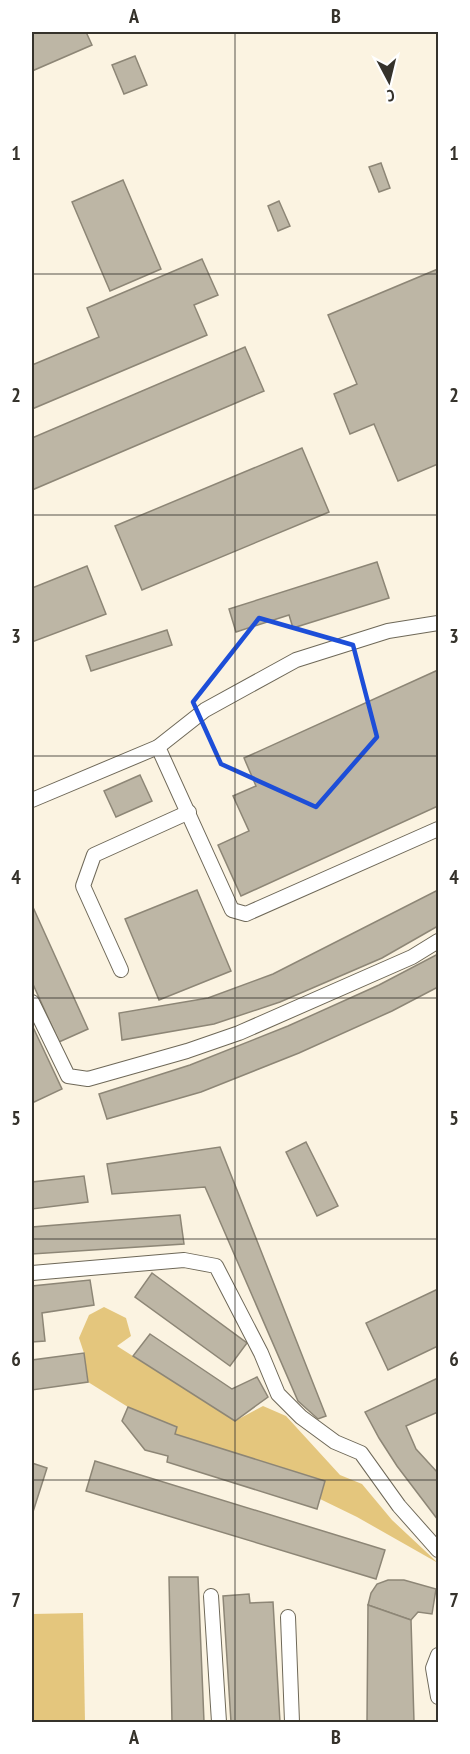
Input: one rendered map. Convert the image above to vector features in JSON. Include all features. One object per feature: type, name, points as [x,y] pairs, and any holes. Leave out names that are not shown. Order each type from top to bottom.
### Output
[{"type":"lane","points":[[32,800],[158,747],[205,710],[296,660],[388,632],[438,623]]},
{"type":"lane","points":[[158,747],[232,910],[246,914],[438,829]]},
{"type":"lane","points":[[121,970],[82,885],[94,855],[189,812]]},
{"type":"lane","points":[[32,1002],[68,1076],[88,1079],[187,1052],[239,1033],[412,957],[438,942]]},
{"type":"lane","points":[[32,1273],[184,1260],[216,1266],[261,1353],[278,1394],[301,1417],[334,1442],[361,1453],[399,1506],[438,1550]]},
{"type":"lane","points":[[211,1596],[219,1722]]},
{"type":"lane","points":[[288,1617],[292,1722]]},
{"type":"lane","points":[[438,1655],[433,1668],[438,1697]]},
{"type":"highlighted area","points":[[259,618],[353,645],[377,737],[316,807],[221,764],[193,702]]},
{"type":"shaded area","points":[[104,1307],[126,1318],[131,1336],[117,1346],[235,1421],[263,1406],[286,1416],[340,1475],[362,1484],[392,1520],[438,1563],[357,1517],[320,1499],[325,1481],[175,1434],[176,1427],[128,1407],[88,1382],[84,1353],[79,1338],[89,1315]]},
{"type":"shaded area","points":[[83,1613],[85,1722],[32,1722],[32,1614]]},
{"type":"building","points":[[32,32],[86,32],[92,45],[32,71]]},
{"type":"building","points":[[135,56],[147,85],[124,94],[112,65]]},
{"type":"building","points":[[381,163],[390,188],[379,192],[369,167]]},
{"type":"building","points":[[123,180],[161,269],[110,291],[72,202]]},
{"type":"building","points":[[279,201],[290,226],[278,231],[268,206]]},
{"type":"building","points":[[202,259],[218,295],[194,305],[207,335],[32,409],[32,365],[99,337],[87,308]]},
{"type":"building","points":[[438,269],[438,464],[398,481],[374,424],[350,434],[334,394],[357,384],[328,315]]},
{"type":"building","points":[[245,347],[264,391],[32,490],[32,438]]},
{"type":"building","points":[[302,448],[329,512],[142,590],[115,526]]},
{"type":"building","points":[[377,562],[389,598],[293,628],[289,615],[236,632],[229,609]]},
{"type":"building","points":[[87,566],[106,614],[32,642],[32,588]]},
{"type":"building","points":[[167,630],[172,645],[91,671],[86,656]]},
{"type":"building","points":[[438,670],[438,806],[241,896],[218,845],[249,831],[233,796],[256,786],[244,758]]},
{"type":"building","points":[[140,775],[152,801],[116,817],[104,791]]},
{"type":"building","points":[[197,890],[231,971],[159,1000],[125,919]]},
{"type":"building","points":[[438,890],[438,926],[382,958],[280,1002],[214,1024],[122,1040],[119,1013],[208,998],[273,974]]},
{"type":"building","points":[[32,905],[88,1029],[59,1042],[32,982]]},
{"type":"building","points":[[438,954],[438,987],[392,1011],[299,1053],[201,1092],[107,1119],[99,1094],[190,1065],[288,1026],[379,985]]},
{"type":"building","points":[[32,1025],[62,1089],[32,1103]]},
{"type":"building","points":[[306,1142],[338,1206],[317,1216],[286,1152]]},
{"type":"building","points":[[220,1147],[326,1416],[318,1419],[298,1401],[205,1187],[112,1194],[107,1164]]},
{"type":"building","points":[[84,1176],[88,1202],[32,1209],[32,1182]]},
{"type":"building","points":[[180,1215],[184,1244],[32,1254],[32,1227]]},
{"type":"building","points":[[152,1273],[247,1343],[230,1366],[135,1297]]},
{"type":"building","points":[[90,1280],[94,1305],[42,1313],[45,1341],[32,1342],[32,1286]]},
{"type":"building","points":[[438,1289],[438,1346],[388,1370],[366,1323]]},
{"type":"building","points":[[150,1334],[232,1389],[257,1377],[268,1397],[235,1421],[133,1356]]},
{"type":"building","points":[[84,1353],[88,1382],[32,1390],[32,1360]]},
{"type":"building","points":[[438,1378],[438,1412],[406,1426],[416,1449],[438,1473],[438,1520],[397,1466],[365,1412]]},
{"type":"building","points":[[128,1407],[177,1427],[175,1434],[325,1481],[317,1509],[167,1462],[168,1456],[145,1450],[122,1421]]},
{"type":"building","points":[[95,1461],[385,1550],[376,1579],[86,1491]]},
{"type":"building","points":[[32,1463],[47,1468],[32,1515]]},
{"type":"building","points":[[169,1577],[198,1577],[204,1722],[172,1722]]},
{"type":"building","points":[[388,1580],[404,1580],[436,1589],[432,1614],[418,1612],[411,1620],[368,1605],[371,1593],[377,1584]]},
{"type":"building","points":[[249,1594],[250,1603],[273,1602],[280,1722],[231,1722],[223,1596]]},
{"type":"building","points":[[368,1605],[411,1620],[414,1722],[367,1722]]}]
